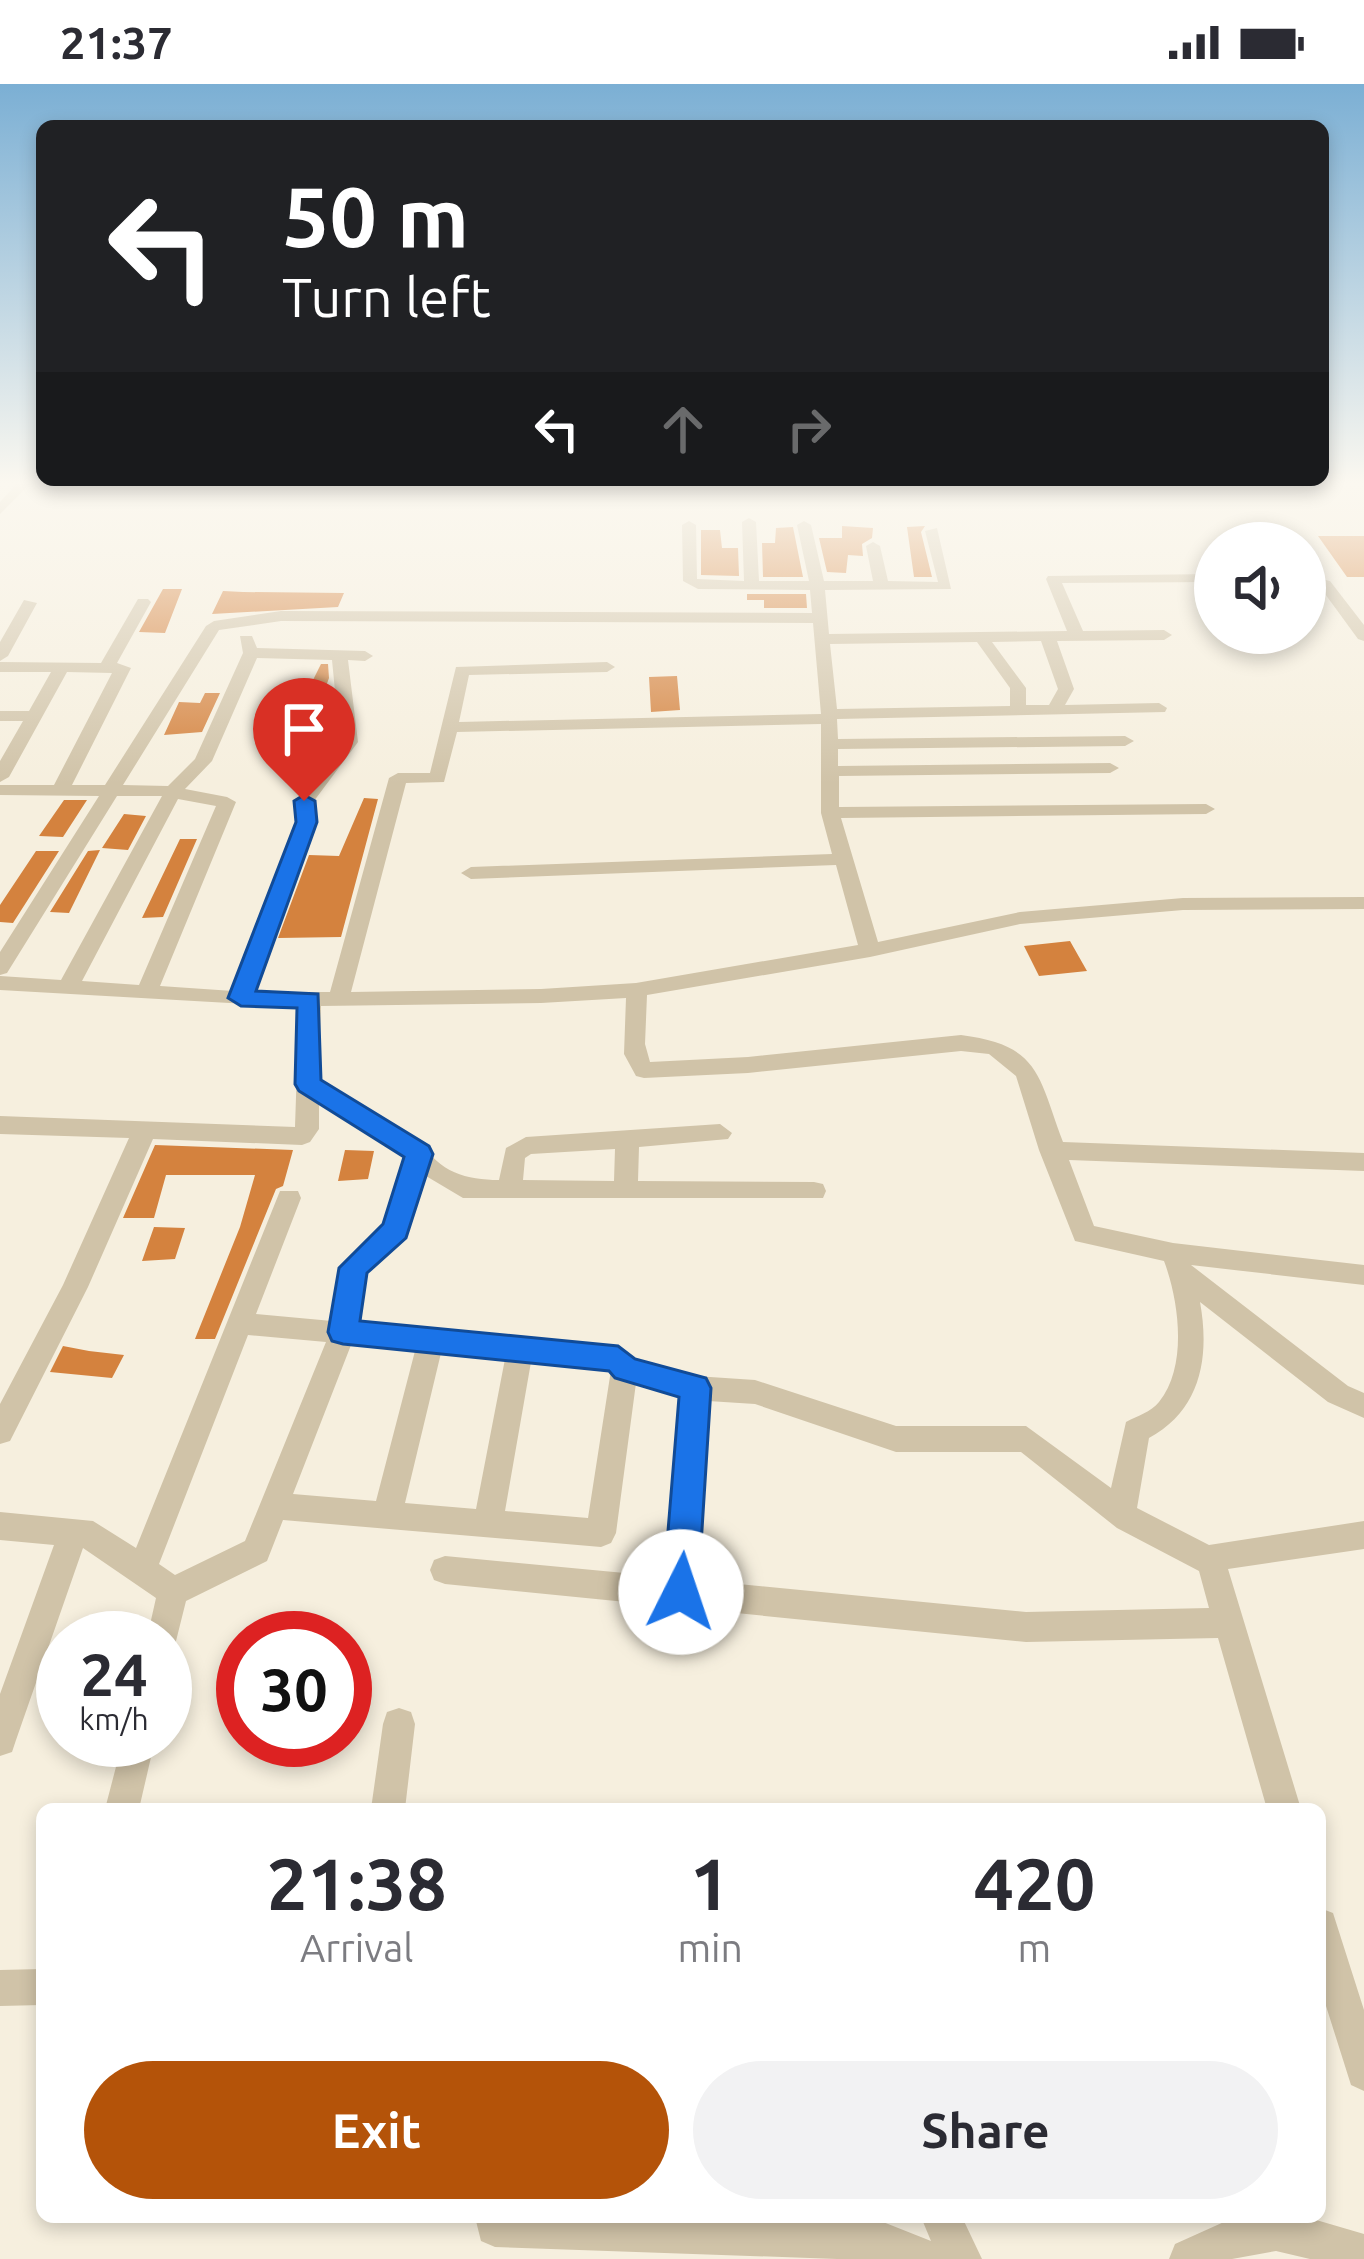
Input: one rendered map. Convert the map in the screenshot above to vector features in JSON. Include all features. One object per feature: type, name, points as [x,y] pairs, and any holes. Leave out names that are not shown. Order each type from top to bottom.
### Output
[{"type":"street","points":[[692,582],[882,587],[946,586],[945,582]]},
{"type":"street","points":[[752,582],[752,586]]},
{"type":"street","points":[[816,582],[829,717],[830,813],[870,950]]},
{"type":"street","points":[[881,582],[882,587]]},
{"type":"street","points":[[1054,582],[1077,636]]},
{"type":"street","points":[[1326,585],[1364,636]]},
{"type":"street","points":[[107,667],[143,602]]},
{"type":"street","points":[[0,656],[29,604]]},
{"type":"street","points":[[0,968],[207,637],[219,625],[281,616],[820,618]]},
{"type":"street","points":[[822,639],[1164,635]]},
{"type":"street","points":[[1047,636],[1066,689],[1054,710]]},
{"type":"street","points":[[68,986],[173,792],[203,761],[251,653],[245,638],[207,637]]},
{"type":"street","points":[[981,637],[1020,691],[1018,711]]},
{"type":"street","points":[[251,653],[364,656]]},
{"type":"street","points":[[241,998],[307,822],[304,801],[349,742],[340,656]]},
{"type":"street","points":[[0,667],[123,670],[60,790]]},
{"type":"street","points":[[0,777],[62,667]]},
{"type":"street","points":[[338,1001],[398,778],[438,778],[462,670],[608,668]]},
{"type":"street","points":[[450,727],[1160,708]]},
{"type":"street","points":[[0,716],[34,716]]},
{"type":"street","points":[[830,744],[1125,741]]},
{"type":"street","points":[[831,772],[1110,768]]},
{"type":"street","points":[[0,790],[173,792],[221,799],[228,806],[147,992]]},
{"type":"street","points":[[830,813],[1206,808]]},
{"type":"street","points":[[471,873],[843,859]]},
{"type":"street","points":[[0,982],[338,1001],[636,989],[870,950],[963,927],[1084,911],[1183,904],[1364,903]]},
{"type":"street","points":[[636,989],[638,1019],[632,1050],[635,1062],[644,1070],[748,1065],[962,1042],[995,1047],[1026,1072],[1084,1234],[1178,1263],[1364,1275]]},
{"type":"street","points":[[0,1126],[302,1136],[307,1130],[310,1000]]},
{"type":"street","points":[[308,1084],[414,1148],[419,1160],[463,1190],[814,1191]]},
{"type":"street","points":[[0,1432],[75,1287],[144,1132]]},
{"type":"street","points":[[510,1190],[518,1150],[720,1133]]},
{"type":"street","points":[[626,1190],[627,1140]]},
{"type":"street","points":[[1051,1150],[1364,1162]]},
{"type":"street","points":[[173,1592],[251,1556],[343,1332],[353,1268],[396,1230],[419,1160]]},
{"type":"street","points":[[143,1567],[289,1198]]},
{"type":"street","points":[[1178,1263],[1338,1394],[1364,1406]]},
{"type":"street","points":[[1120,1513],[1136,1431],[1166,1414],[1189,1370],[1178,1263]]},
{"type":"street","points":[[240,1323],[618,1359],[626,1369],[695,1388],[754,1392],[896,1439],[1026,1439],[1120,1513],[1211,1562],[1283,1803]]},
{"type":"street","points":[[387,1516],[431,1340]]},
{"type":"street","points":[[488,1524],[520,1349]]},
{"type":"street","points":[[274,1506],[601,1533],[626,1369]]},
{"type":"street","points":[[681,1592],[695,1388]]},
{"type":"street","points":[[0,1526],[104,1539],[173,1592]]},
{"type":"street","points":[[0,1740],[73,1533]]},
{"type":"street","points":[[1211,1562],[1218,1556],[1364,1535]]},
{"type":"street","points":[[445,1570],[1026,1627],[1228,1623]]},
{"type":"street","points":[[169,1611],[173,1592]]},
{"type":"street","points":[[389,1803],[399,1724]]},
{"type":"street","points":[[123,1803],[132,1767]]},
{"type":"street","points":[[1326,1946],[1364,2072]]},
{"type":"street","points":[[0,1988],[36,1987]]},
{"type":"street","points":[[495,2223],[495,2227],[878,2249],[925,2259]]},
{"type":"street","points":[[944,2223],[961,2259]]},
{"type":"street","points":[[1190,2259],[1248,2229],[1270,2229],[1364,2255]]},
{"type":"building","points":[[163,589],[182,589],[165,633],[139,632]]},
{"type":"building","points":[[223,591],[344,593],[338,607],[212,614]]},
{"type":"building","points":[[747,594],[806,594],[807,608],[764,608],[764,600],[747,600]]},
{"type":"building","points":[[321,664],[328,664],[329,678],[304,740],[283,739],[298,709],[291,709],[306,680],[313,680]]},
{"type":"building","points":[[677,676],[680,710],[651,712],[649,677]]},
{"type":"building","points":[[205,693],[220,693],[202,732],[164,735],[179,702],[200,703]]},
{"type":"building","points":[[364,798],[378,799],[341,937],[278,938],[309,855],[339,856]]},
{"type":"building","points":[[64,800],[87,800],[63,837],[39,836]]},
{"type":"building","points":[[124,814],[146,816],[128,850],[102,848]]},
{"type":"building","points":[[180,839],[197,839],[163,917],[142,918]]},
{"type":"building","points":[[100,850],[69,913],[50,912],[88,851]]},
{"type":"building","points":[[36,851],[59,851],[13,923],[0,922],[0,905]]},
{"type":"building","points":[[1070,941],[1087,971],[1039,976],[1024,946]]},
{"type":"building","points":[[155,1145],[293,1150],[283,1186],[276,1189],[215,1339],[195,1339],[240,1227],[255,1175],[166,1175],[154,1218],[123,1218]]},
{"type":"building","points":[[345,1150],[374,1151],[368,1179],[338,1181]]},
{"type":"building","points":[[154,1227],[185,1228],[175,1259],[142,1261]]},
{"type":"building","points":[[63,1346],[124,1355],[112,1378],[50,1372]]},
{"type":"route","points":[[304,801],[307,822],[241,998],[310,1000],[308,1084],[419,1154],[396,1230],[353,1268],[343,1332],[618,1359],[626,1369],[695,1388],[681,1592]]}]
